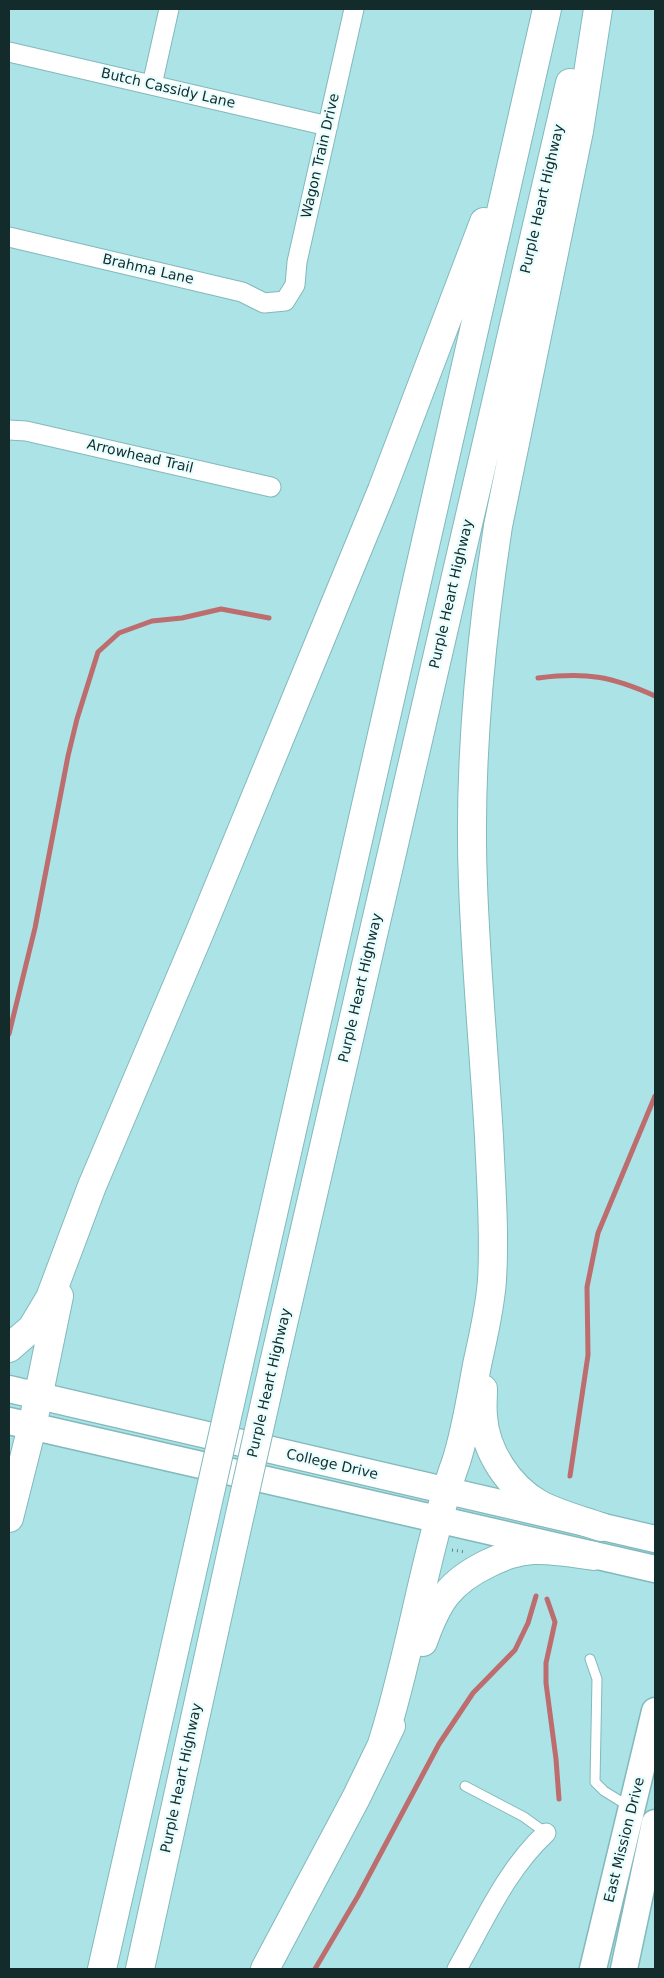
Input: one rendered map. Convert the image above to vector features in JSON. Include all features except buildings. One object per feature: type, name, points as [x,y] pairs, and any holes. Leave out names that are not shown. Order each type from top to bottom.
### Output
[{"type":"highway","points":[[102,1969],[547,9]]},
{"type":"highway","name":"Purple Heart Highway","points":[[140,1969],[274,1363],[587,9]]},
{"type":"highway","points":[[382,1744],[398,1694],[438,1521],[456,1462],[486,1323],[492,1280],[493,1233],[484,1048],[472,880],[475,729],[489,586],[498,526],[579,131],[598,9]]},
{"type":"highway","points":[[9,1348],[32,1328],[50,1298],[92,1186],[200,934],[382,490],[520,130]]},
{"type":"highway","points":[[9,1518],[20,1424],[38,1396],[74,1234]]},
{"type":"highway","points":[[486,1323],[483,1418],[489,1443],[496,1459],[513,1484],[540,1504],[601,1527]]},
{"type":"highway","points":[[265,1969],[356,1798],[405,1695],[436,1610],[455,1583],[471,1572],[511,1553],[534,1550],[594,1556]]},
{"type":"main road","name":"College Drive","points":[[9,1389],[655,1539]]},
{"type":"main road","points":[[20,1424],[655,1570]]},
{"type":"main road","name":"East Mission Drive","points":[[593,1969],[655,1711]]},
{"type":"main road","name":"East Mission Drive","points":[[624,1969],[655,1823]]},
{"type":"street","points":[[152,85],[169,9]]},
{"type":"street","name":"Wagon Train Drive","points":[[285,301],[296,285],[297,262],[354,9]]},
{"type":"street","name":"Butch Cassidy Lane","points":[[9,52],[328,126]]},
{"type":"street","name":"Brahma Lane","points":[[9,238],[242,292],[264,303],[285,301]]},
{"type":"street","name":"Arrowhead Trail","points":[[9,430],[26,431],[272,487]]},
{"type":"street","points":[[457,1969],[513,1869],[532,1846],[546,1833]]},
{"type":"lane","points":[[590,1659],[597,1680],[595,1782],[604,1792],[632,1809]]},
{"type":"lane","points":[[465,1786],[524,1817],[546,1833]]},
{"type":"waterway","points":[[9,1034],[35,928],[68,756],[77,719],[98,652],[119,633],[152,621],[182,618],[221,609],[269,618]]},
{"type":"waterway","points":[[538,678],[570,675],[598,677],[625,684],[655,696]]},
{"type":"waterway","points":[[570,1476],[588,1355],[587,1287],[598,1233],[655,1096]]},
{"type":"waterway","points":[[315,1969],[358,1896],[439,1744],[473,1693],[515,1650],[528,1623],[536,1596]]},
{"type":"waterway","points":[[547,1599],[555,1622],[546,1663],[546,1683],[559,1799]]}]
